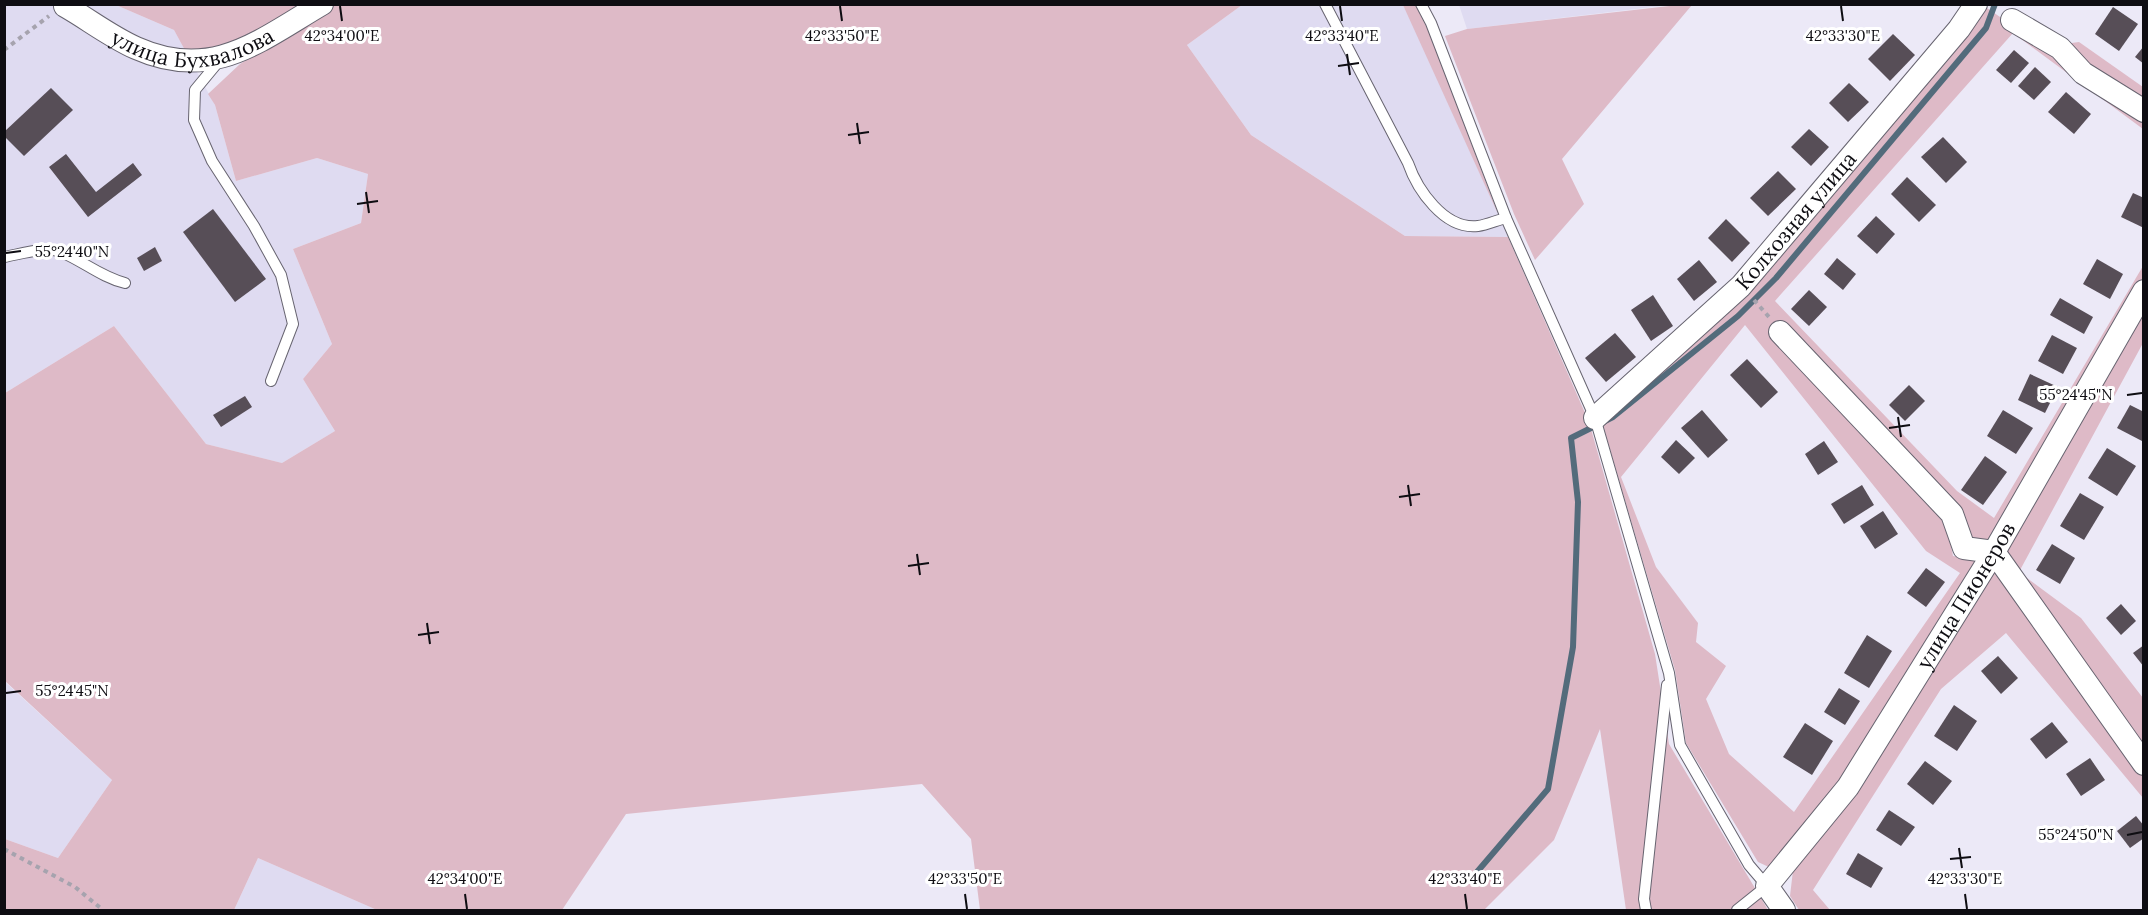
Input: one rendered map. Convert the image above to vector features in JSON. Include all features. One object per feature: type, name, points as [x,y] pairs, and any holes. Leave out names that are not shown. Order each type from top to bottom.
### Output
[{"type":"street","name":"улица Бухвалова","points":[[64,6],[136,48],[183,63],[222,58],[245,50],[322,4]]},
{"type":"street","name":"Колхозная улица","points":[[1595,418],[1741,286],[1959,29],[1976,4]]},
{"type":"street","points":[[2012,20],[2060,48],[2083,73],[2144,111]]},
{"type":"street","name":"улица Пионеров","points":[[1767,885],[1848,787],[1994,552],[2144,291]]},
{"type":"street","points":[[1780,332],[1952,514],[1964,548],[1994,552],[2144,765]]},
{"type":"street","points":[[1767,885],[1784,910]]},
{"type":"lane","points":[[1325,4],[1408,162],[1415,182],[1434,205],[1457,223],[1477,226],[1506,218]]},
{"type":"lane","points":[[1421,4],[1431,23],[1506,218],[1595,418],[1669,673],[1680,746],[1749,865],[1767,885],[1737,910]]},
{"type":"lane","points":[[222,58],[195,90],[194,120],[212,161],[254,226],[281,275],[293,324],[271,381]]},
{"type":"lane","points":[[4,257],[33,252],[59,251],[106,278],[125,283]]},
{"type":"lane","points":[[1646,910],[1645,888],[1669,673]]},
{"type":"path","points":[[4,50],[64,6]]},
{"type":"path","points":[[1749,295],[1765,312]]},
{"type":"path","points":[[4,849],[75,887],[103,910]]},
{"type":"shaded area","points":[[337,4],[1242,5],[1187,45],[1251,135],[1405,236],[1508,237],[1589,422],[1655,654],[1669,744],[1768,910],[1626,910],[1600,729],[1554,840],[1484,910],[980,910],[971,839],[922,784],[626,814],[562,910],[377,910],[258,858],[234,910],[5,910],[5,839],[58,858],[112,780],[5,681],[5,393],[114,326],[206,444],[282,463],[335,431],[303,379],[332,344],[293,249],[361,223],[368,174],[317,158],[236,181],[215,105],[208,94],[240,64]]},
{"type":"shaded area","points":[[1678,4],[1467,29],[1459,5]]},
{"type":"shaded area","points":[[5,5],[116,5],[174,30],[215,105],[236,181],[317,158],[368,174],[361,223],[293,249],[332,344],[303,379],[335,431],[282,463],[206,444],[114,326],[5,393]]},
{"type":"shaded area","points":[[116,5],[308,5],[236,44],[187,54],[174,30]]},
{"type":"shaded area","points":[[1242,5],[1403,5],[1422,40],[1508,237],[1405,236],[1251,135],[1187,45]]},
{"type":"shaded area","points":[[1403,5],[1415,5],[1426,24],[1498,214]]},
{"type":"shaded area","points":[[1692,5],[1562,159],[1584,204],[1535,260],[1514,214],[1445,36],[1467,29]]},
{"type":"shaded area","points":[[1984,6],[2143,115],[2143,129],[2013,33],[1775,301],[1957,491],[1994,518],[2143,266],[2143,280],[1990,544],[1973,541],[1946,520],[1953,556],[1977,560],[1838,787],[1771,868],[1758,862],[1686,743],[1675,670],[1601,419],[1741,298]],"holes":[[[1745,325],[1926,551],[1960,573],[1794,812],[1729,754],[1706,699],[1726,666],[1696,642],[1698,623],[1656,567],[1621,477]]]},
{"type":"shaded area","points":[[2079,42],[2143,87],[2143,105],[2064,44]]},
{"type":"shaded area","points":[[2143,304],[2143,343],[2019,572],[2081,618],[2143,698],[2143,755],[2001,554]]},
{"type":"shaded area","points":[[1994,563],[2143,776],[2143,798],[2006,633],[1941,689],[1813,890],[1830,910],[1799,910],[1790,896],[1794,862]]},
{"type":"shaded area","points":[[4,681],[112,780],[58,858],[5,839]]},
{"type":"shaded area","points":[[258,858],[377,910],[234,910]]},
{"type":"building","points":[[2113,7],[2138,24],[2119,51],[2095,34]]},
{"type":"building","points":[[1893,34],[1915,55],[1890,81],[1868,59]]},
{"type":"building","points":[[2144,46],[2144,64],[2135,57]]},
{"type":"building","points":[[2014,50],[2029,63],[2011,83],[1996,70]]},
{"type":"building","points":[[2035,67],[2051,82],[2034,100],[2018,86]]},
{"type":"building","points":[[1849,83],[1869,102],[1848,122],[1829,103]]},
{"type":"building","points":[[51,88],[73,110],[24,156],[4,136],[4,132]]},
{"type":"building","points":[[2066,92],[2091,114],[2074,134],[2048,112]]},
{"type":"building","points":[[1809,129],[1829,147],[1811,166],[1791,147]]},
{"type":"building","points":[[1943,137],[1967,162],[1946,183],[1921,157]]},
{"type":"building","points":[[66,154],[96,192],[133,163],[142,175],[88,217],[49,167]]},
{"type":"building","points":[[1778,171],[1796,189],[1768,216],[1750,198]]},
{"type":"building","points":[[1907,177],[1936,205],[1919,222],[1891,194]]},
{"type":"building","points":[[2133,193],[2144,198],[2144,228],[2121,217]]},
{"type":"building","points":[[213,209],[266,279],[235,302],[183,232]]},
{"type":"building","points":[[1876,216],[1895,234],[1877,254],[1857,236]]},
{"type":"building","points":[[1726,219],[1750,243],[1732,262],[1708,238]]},
{"type":"building","points":[[155,247],[162,261],[144,271],[137,258]]},
{"type":"building","points":[[1837,258],[1856,274],[1843,290],[1824,274]]},
{"type":"building","points":[[2097,259],[2123,274],[2110,299],[2083,284]]},
{"type":"building","points":[[1699,260],[1717,282],[1694,301],[1677,279]]},
{"type":"building","points":[[1809,290],[1827,307],[1809,326],[1791,309]]},
{"type":"building","points":[[1653,295],[1673,326],[1651,341],[1631,310]]},
{"type":"building","points":[[2060,298],[2093,317],[2084,334],[2050,315]]},
{"type":"building","points":[[1615,333],[1636,357],[1606,382],[1585,358]]},
{"type":"building","points":[[2052,335],[2077,348],[2063,374],[2038,361]]},
{"type":"building","points":[[1747,359],[1778,392],[1761,408],[1730,375]]},
{"type":"building","points":[[2030,374],[2058,387],[2045,413],[2018,400]]},
{"type":"building","points":[[1909,385],[1925,401],[1905,421],[1889,405]]},
{"type":"building","points":[[245,396],[252,407],[221,427],[213,415]]},
{"type":"building","points":[[2130,405],[2144,412],[2142,441],[2117,428]]},
{"type":"building","points":[[1702,410],[1728,440],[1708,458],[1681,428]]},
{"type":"building","points":[[2003,410],[2033,428],[2016,454],[1987,436]]},
{"type":"building","points":[[1676,440],[1695,458],[1679,474],[1661,457]]},
{"type":"building","points":[[1824,441],[1838,462],[1818,475],[1805,454]]},
{"type":"building","points":[[2107,448],[2136,466],[2117,496],[2088,478]]},
{"type":"building","points":[[1985,456],[2007,472],[1983,505],[1961,490]]},
{"type":"building","points":[[1862,485],[1874,505],[1844,524],[1831,504]]},
{"type":"building","points":[[2080,493],[2104,507],[2084,540],[2060,526]]},
{"type":"building","points":[[1883,511],[1898,534],[1875,549],[1860,526]]},
{"type":"building","points":[[2052,544],[2075,558],[2060,584],[2036,570]]},
{"type":"building","points":[[1926,568],[1945,582],[1926,607],[1907,593]]},
{"type":"building","points":[[2121,604],[2136,621],[2121,635],[2106,618]]},
{"type":"building","points":[[1867,635],[1892,651],[1869,688],[1844,673]]},
{"type":"building","points":[[2144,645],[2144,667],[2133,653]]},
{"type":"building","points":[[1998,656],[2018,678],[2001,694],[1981,671]]},
{"type":"building","points":[[1839,688],[1860,701],[1845,725],[1824,712]]},
{"type":"building","points":[[1954,705],[1977,721],[1957,751],[1934,736]]},
{"type":"building","points":[[2052,722],[2068,742],[2046,759],[2030,739]]},
{"type":"building","points":[[1805,723],[1833,741],[1812,775],[1783,757]]},
{"type":"building","points":[[2090,758],[2105,780],[2081,796],[2066,774]]},
{"type":"building","points":[[1925,761],[1952,781],[1933,805],[1907,784]]},
{"type":"building","points":[[1889,810],[1915,827],[1901,846],[1876,830]]},
{"type":"building","points":[[2136,816],[2144,826],[2144,838],[2130,848],[2117,831]]},
{"type":"building","points":[[1858,853],[1883,868],[1871,888],[1846,874]]},
{"type":"waterway","points":[[1471,879],[1548,789],[1573,647],[1578,502],[1571,438],[1613,417],[1738,316],[1776,278],[1986,28],[1995,4]]}]
